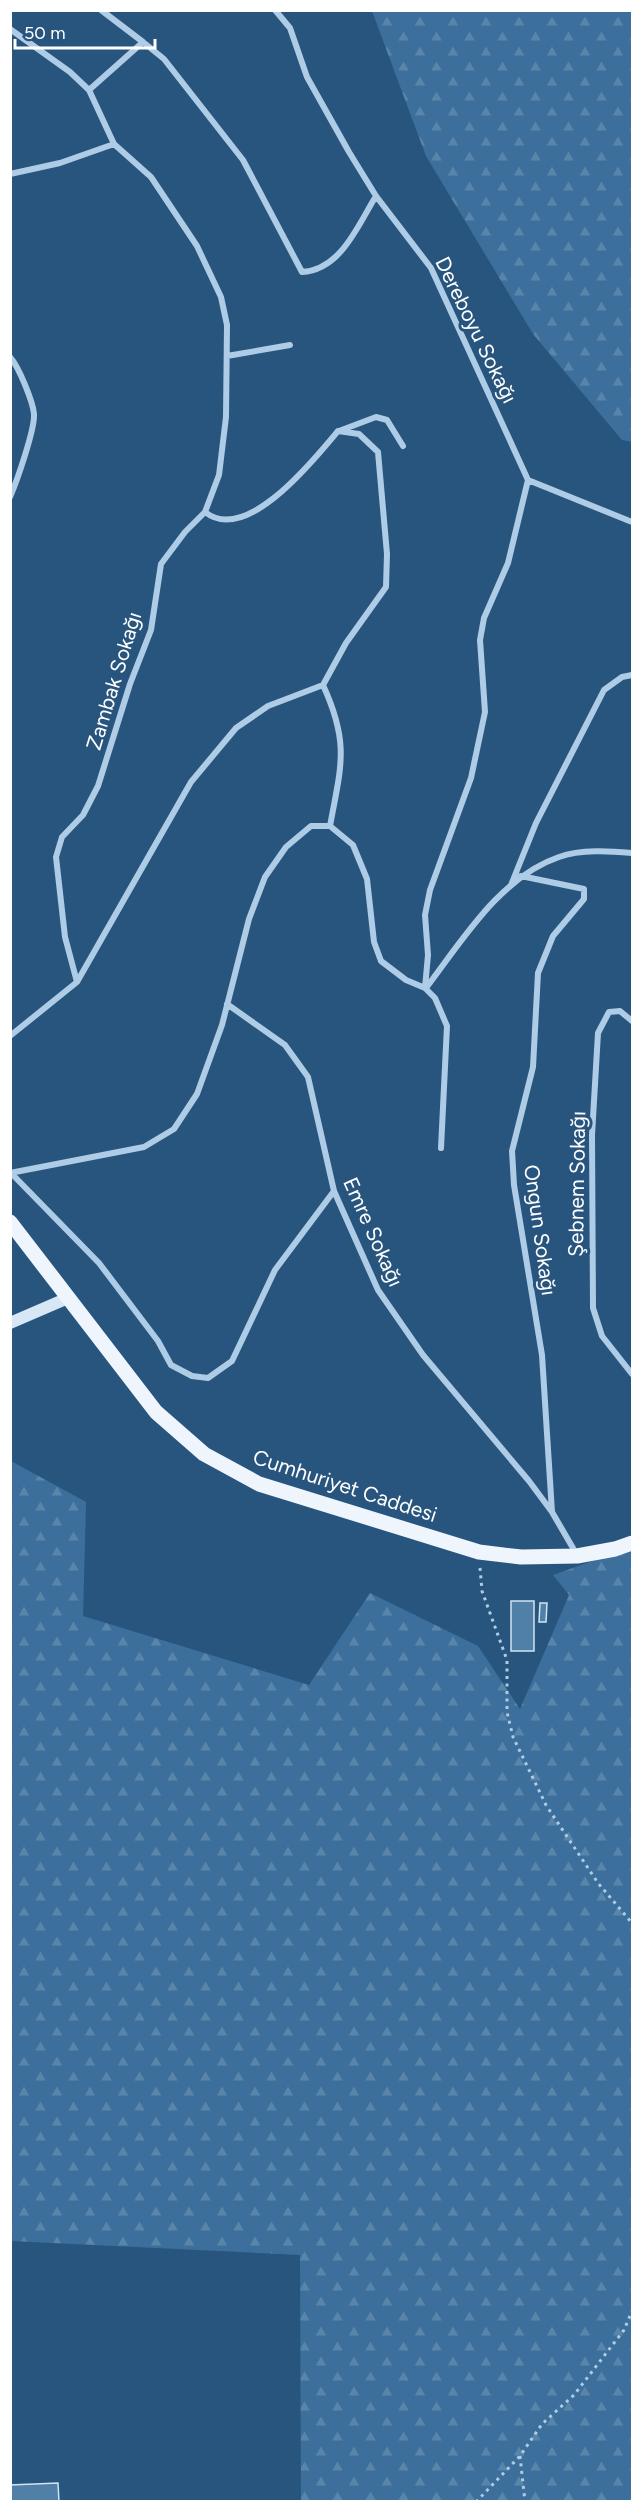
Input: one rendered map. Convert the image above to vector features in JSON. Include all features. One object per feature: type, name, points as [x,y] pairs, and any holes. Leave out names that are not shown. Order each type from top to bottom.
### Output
[{"type":"main road","name":"Cumhuriyet Caddesi","points":[[10,1222],[156,1413],[204,1454],[259,1484],[479,1552],[521,1557],[577,1556],[633,1543]]},
{"type":"street","points":[[102,10],[164,59],[243,160],[302,272],[317,272],[333,262],[376,196]]},
{"type":"street","name":"Dereboyu Sokağı","points":[[275,10],[290,28],[307,77],[376,196],[431,268],[528,480]]},
{"type":"street","points":[[10,29],[70,72],[89,90],[114,144],[60,163],[10,174]]},
{"type":"street","points":[[89,90],[143,42]]},
{"type":"street","name":"Zambak Sokağı","points":[[77,982],[65,937],[56,857],[62,837],[83,814],[98,786],[151,630],[161,564],[184,532],[205,512],[219,475],[226,417],[227,325],[221,297],[197,246],[151,177],[114,144]]},
{"type":"street","points":[[227,356],[290,345]]},
{"type":"street","points":[[10,357],[17,365],[34,415],[19,475],[10,497]]},
{"type":"street","points":[[205,512],[215,520],[228,520],[252,514],[282,489],[338,431],[376,417],[387,420],[403,446]]},
{"type":"street","points":[[10,1036],[77,982],[191,782],[236,728],[268,706],[323,685],[346,643],[386,587],[387,554],[378,452],[359,434],[338,431]]},
{"type":"street","points":[[426,988],[428,955],[425,915],[430,890],[471,778],[484,712],[480,640],[484,618],[508,563],[528,480],[633,522]]},
{"type":"street","points":[[509,888],[536,823],[604,690],[622,677],[633,675]]},
{"type":"street","points":[[323,685],[342,736],[341,767],[330,826]]},
{"type":"street","points":[[11,1173],[144,1147],[174,1129],[197,1094],[227,1004],[249,919],[265,877],[286,847],[311,826],[330,826],[353,845],[367,879],[374,942],[381,961],[406,980],[426,988],[435,998],[447,1026],[441,1148]]},
{"type":"street","points":[[426,988],[480,918],[521,876],[560,856],[610,851],[633,853]]},
{"type":"street","name":"Ongun Sokağı","points":[[521,876],[584,889],[584,898],[553,936],[538,973],[533,1067],[512,1151],[514,1185],[542,1355],[552,1512]]},
{"type":"street","name":"Emre Sokağı","points":[[227,1004],[285,1045],[308,1077],[334,1191],[378,1290],[423,1354],[529,1481],[552,1512],[577,1556]]},
{"type":"street","name":"Şebnem Sokağı","points":[[633,1021],[620,1011],[609,1012],[598,1033],[592,1135],[591,1234],[593,1308],[602,1336],[633,1374]]},
{"type":"street","points":[[11,1173],[99,1263],[158,1341],[171,1365],[192,1376],[208,1378],[232,1361],[276,1270],[334,1191]]},
{"type":"street","points":[[10,1323],[68,1298]]},
{"type":"path","points":[[479,1552],[482,1591],[507,1660],[507,1712],[513,1737],[546,1805],[598,1883],[633,1923]]},
{"type":"path","points":[[476,2502],[520,2456],[542,2424],[574,2396],[624,2330],[633,2310]]},
{"type":"path","points":[[520,2456],[525,2502]]},
{"type":"green space","points":[[372,11],[632,11],[632,442],[622,440],[533,334],[426,156]]},
{"type":"green space","points":[[11,1461],[86,1502],[83,1616],[309,1685],[370,1593],[478,1646],[520,1709],[569,1595],[553,1575],[632,1547],[632,2501],[301,2501],[300,2255],[11,2241]]},
{"type":"building","points":[[511,1601],[534,1601],[534,1651],[511,1651]]},
{"type":"building","points":[[540,1603],[547,1603],[546,1622],[539,1622]]},
{"type":"building","points":[[58,2483],[59,2502],[10,2502],[10,2485]]}]
